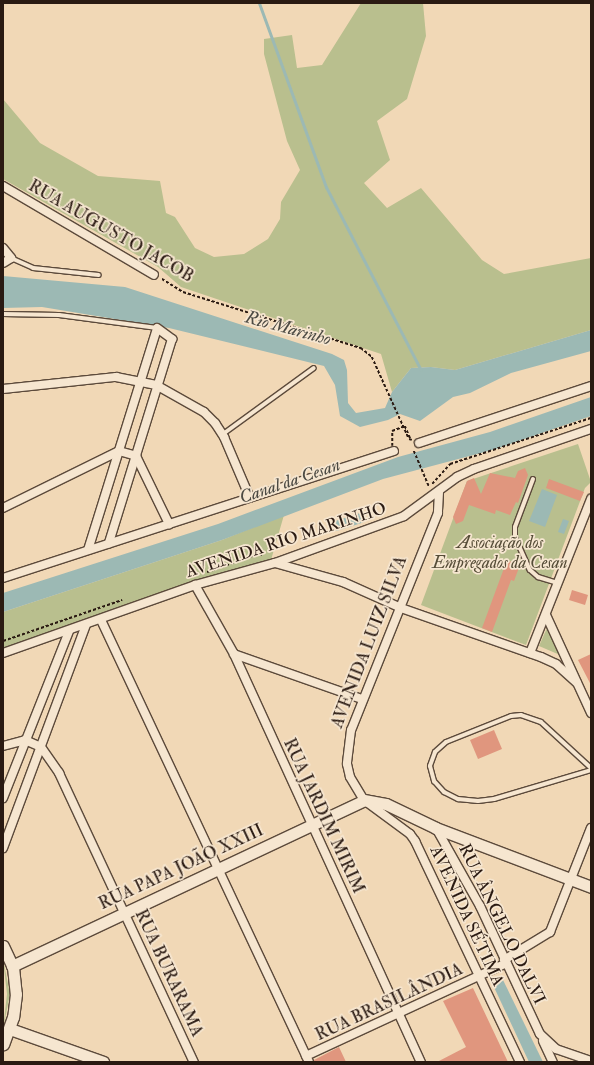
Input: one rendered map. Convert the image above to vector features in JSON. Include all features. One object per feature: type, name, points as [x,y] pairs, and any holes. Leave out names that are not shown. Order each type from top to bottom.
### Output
[{"type":"street","name":"RUA AUGUSTO JACOB","points":[[3,186],[154,275]]},
{"type":"street","points":[[3,248],[11,258],[3,263]]},
{"type":"street","points":[[88,550],[157,328],[172,339],[159,386],[109,543]]},
{"type":"street","points":[[3,389],[116,377],[141,380],[159,386],[204,412],[223,434],[250,498]]},
{"type":"street","points":[[414,444],[591,386]]},
{"type":"street","name":"AVENIDA RIO MARINHO","points":[[3,653],[195,586],[275,563],[404,516],[474,469],[591,429]]},
{"type":"street","points":[[3,578],[250,498],[393,449]]},
{"type":"street","points":[[3,508],[119,451],[136,456],[169,524]]},
{"type":"street","name":"AVENIDA LUIZ SILVA","points":[[364,800],[350,777],[347,764],[351,730],[362,699],[401,608],[438,513],[437,493]]},
{"type":"street","points":[[530,653],[591,499]]},
{"type":"street","points":[[275,563],[343,582],[401,608],[530,653],[556,664],[577,683]]},
{"type":"street","name":"RUA JARDIM MIRIM","points":[[195,586],[234,654],[421,1062]]},
{"type":"street","points":[[546,615],[591,713]]},
{"type":"street","points":[[101,620],[219,868],[307,1059]]},
{"type":"street","points":[[3,848],[86,625]]},
{"type":"street","points":[[3,798],[69,631]]},
{"type":"street","points":[[234,654],[362,699]]},
{"type":"street","points":[[3,746],[25,740],[41,747]]},
{"type":"street","name":"RUA BURARAMA","points":[[41,747],[59,773],[194,1062]]},
{"type":"street","points":[[364,800],[386,804],[436,828],[591,887]]},
{"type":"street","name":"RUA PAPA JOÃO XXIII","points":[[12,966],[124,912],[312,826],[364,800]]},
{"type":"street","name":"AVENIDA SÉTIMA","points":[[364,800],[413,838],[520,1062]]},
{"type":"street","name":"RUA ÂNGELO DALVI","points":[[436,828],[480,906],[505,962],[553,1060]]},
{"type":"street","name":"RUA BRASILÂNDIA","points":[[307,1059],[479,976],[505,962],[550,932],[572,880],[591,828]]},
{"type":"street","points":[[3,946],[12,966],[16,1000],[10,1029],[3,1044]]},
{"type":"street","points":[[10,1029],[103,1062]]},
{"type":"street","name":"RUA ÂNGELO DALVI","points":[[540,1034],[556,1049],[591,1061]]},
{"type":"street","name":"RUA ÂNGELO DALVI","points":[[553,1060],[556,1049]]},
{"type":"lane","points":[[11,258],[33,268],[99,275]]},
{"type":"lane","points":[[3,314],[59,315],[134,323],[157,328]]},
{"type":"lane","points":[[223,434],[314,368]]},
{"type":"lane","points":[[533,479],[515,527],[515,537],[530,570],[538,577],[558,583]]},
{"type":"lane","points":[[521,715],[541,722],[591,769],[494,800],[478,801],[458,799],[444,792],[434,781],[430,766],[432,756],[442,745],[511,716],[521,715]]},
{"type":"path","name":"RUA AUGUSTO JACOB","points":[[154,275],[183,292],[361,348],[372,357],[403,425],[414,444]]},
{"type":"path","points":[[393,449],[392,431],[405,426],[414,444],[423,475],[437,493]]},
{"type":"green space","points":[[361,3],[423,3],[426,36],[407,99],[377,121],[390,160],[364,183],[387,208],[421,188],[482,260],[504,274],[591,258],[591,330],[455,370],[431,367],[411,368],[392,392],[381,354],[181,287],[158,267],[3,179],[3,99],[40,143],[98,176],[160,181],[166,213],[175,217],[195,248],[214,257],[244,254],[268,239],[280,219],[281,202],[300,170],[287,141],[264,54],[264,39],[292,35],[297,68],[322,65]]},
{"type":"green space","name":"Associação dos Empregados da Cesan","points":[[578,444],[591,482],[585,488],[526,645],[421,605],[467,481]]},
{"type":"green space","points":[[284,515],[271,560],[3,649],[3,612],[222,540]]},
{"type":"green space","points":[[547,628],[560,655],[539,646]]},
{"type":"green space","points":[[3,959],[10,994],[3,1029],[7,994]]},
{"type":"water","points":[[3,276],[125,287],[332,354],[344,360],[347,370],[348,403],[356,413],[385,408],[392,392],[411,368],[431,367],[455,370],[591,330],[591,351],[511,373],[470,393],[453,397],[420,421],[400,414],[388,420],[360,427],[340,416],[335,385],[324,366],[169,328],[42,307],[3,308]]},
{"type":"water","points":[[591,397],[591,416],[496,449],[383,479],[222,540],[3,612],[3,593],[218,524],[398,457],[490,432]]},
{"type":"water","points":[[542,489],[557,495],[545,527],[529,521]]},
{"type":"water","points":[[563,519],[569,521],[564,534],[558,532]]},
{"type":"water","points":[[503,980],[543,1062],[529,1062],[493,985]]},
{"type":"building","points":[[525,468],[528,475],[518,503],[516,502],[510,515],[496,510],[495,514],[469,505],[463,521],[456,524],[453,517],[467,481],[474,478],[481,494],[490,473],[515,478],[518,471]]},
{"type":"building","points":[[549,479],[584,492],[580,501],[546,488]]},
{"type":"building","points":[[507,560],[520,565],[514,581],[511,580],[492,632],[482,628]]},
{"type":"building","points":[[572,590],[588,595],[585,605],[569,600]]},
{"type":"building","points":[[591,654],[591,685],[578,660]]},
{"type":"building","points":[[494,730],[502,749],[478,759],[470,740]]},
{"type":"building","points":[[473,988],[508,1062],[437,1062],[466,1047],[443,1001]]},
{"type":"building","points":[[339,1047],[346,1062],[314,1062],[314,1060]]},
{"type":"waterway","points":[[259,3],[326,187],[421,370]]},
{"type":"waterway","points":[[336,526],[361,518]]},
{"type":"water label","name":"Rio Marinho","points":[[288,329]]},
{"type":"water label","name":"Canal da Cesan","points":[[290,482]]}]
